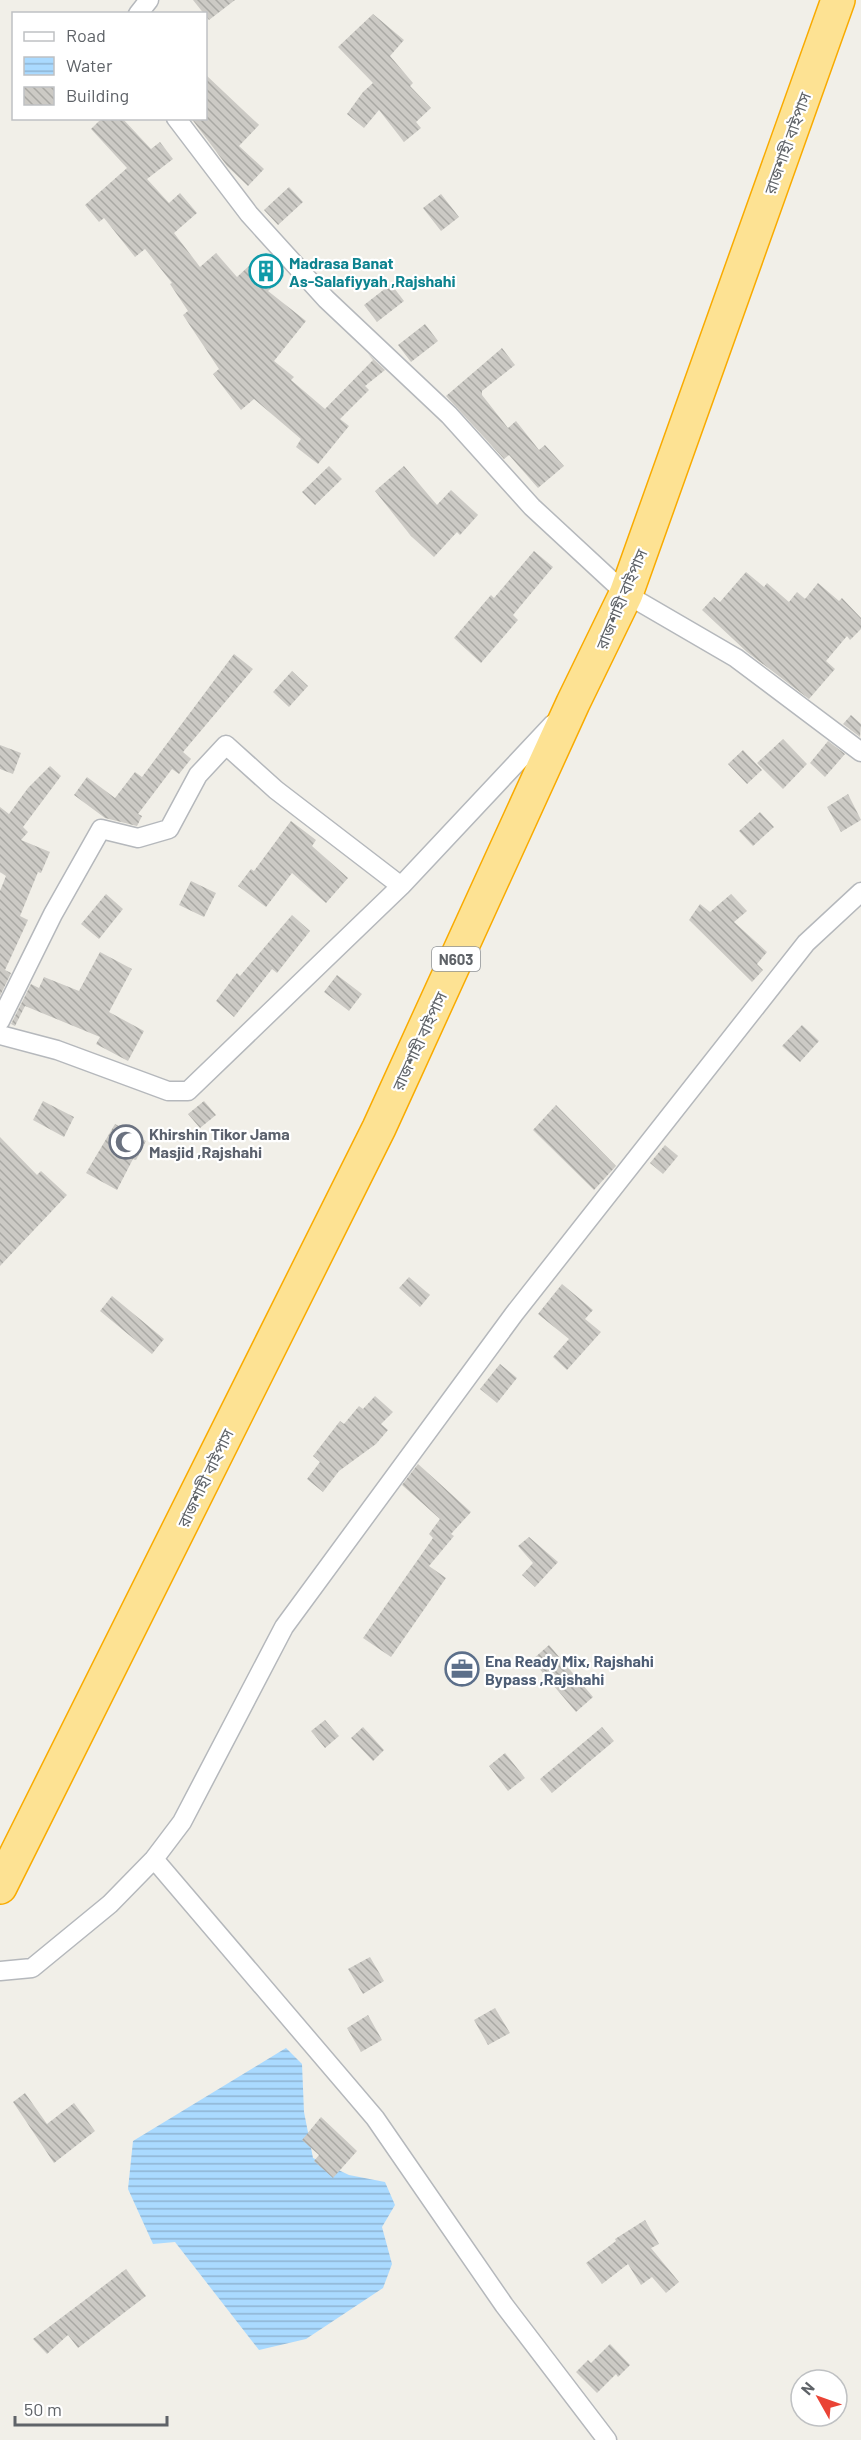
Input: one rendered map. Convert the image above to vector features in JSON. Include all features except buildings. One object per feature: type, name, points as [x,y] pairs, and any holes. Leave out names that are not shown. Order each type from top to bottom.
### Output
[{"type":"highway","name":"রাজশাহী বাইপাস","points":[[0,1887],[379,1128],[573,703],[626,594],[837,0]]},
{"type":"street","points":[[140,12],[149,0]]},
{"type":"street","points":[[178,120],[249,214],[326,299],[449,415],[532,507],[626,594],[736,658],[861,752]]},
{"type":"street","points":[[0,1035],[57,1050],[168,1091],[188,1091],[401,886],[573,703]]},
{"type":"street","points":[[0,1021],[53,914],[101,829],[138,838],[169,829],[198,775],[226,745],[276,790],[401,886]]},
{"type":"street","points":[[0,1971],[32,1968],[110,1904],[154,1859],[182,1822],[285,1627],[298,1608],[528,1296],[806,943],[861,892]]},
{"type":"street","points":[[154,1859],[375,2118],[504,2305],[607,2440]]},
{"type":"water","points":[[286,2048],[302,2064],[304,2112],[313,2158],[349,2175],[385,2182],[395,2205],[382,2227],[392,2264],[383,2288],[306,2339],[259,2350],[175,2242],[153,2244],[128,2189],[133,2141]]},
{"type":"place","name":"Madrasa Banat As-Salafiyyah ,Rajshahi","points":[[266,271]]},
{"type":"place","name":"Khirshin Tikor Jama Masjid ,Rajshahi","points":[[126,1142]]},
{"type":"place","name":"Ena Ready Mix, Rajshahi Bypass ,Rajshahi","points":[[462,1669]]}]
